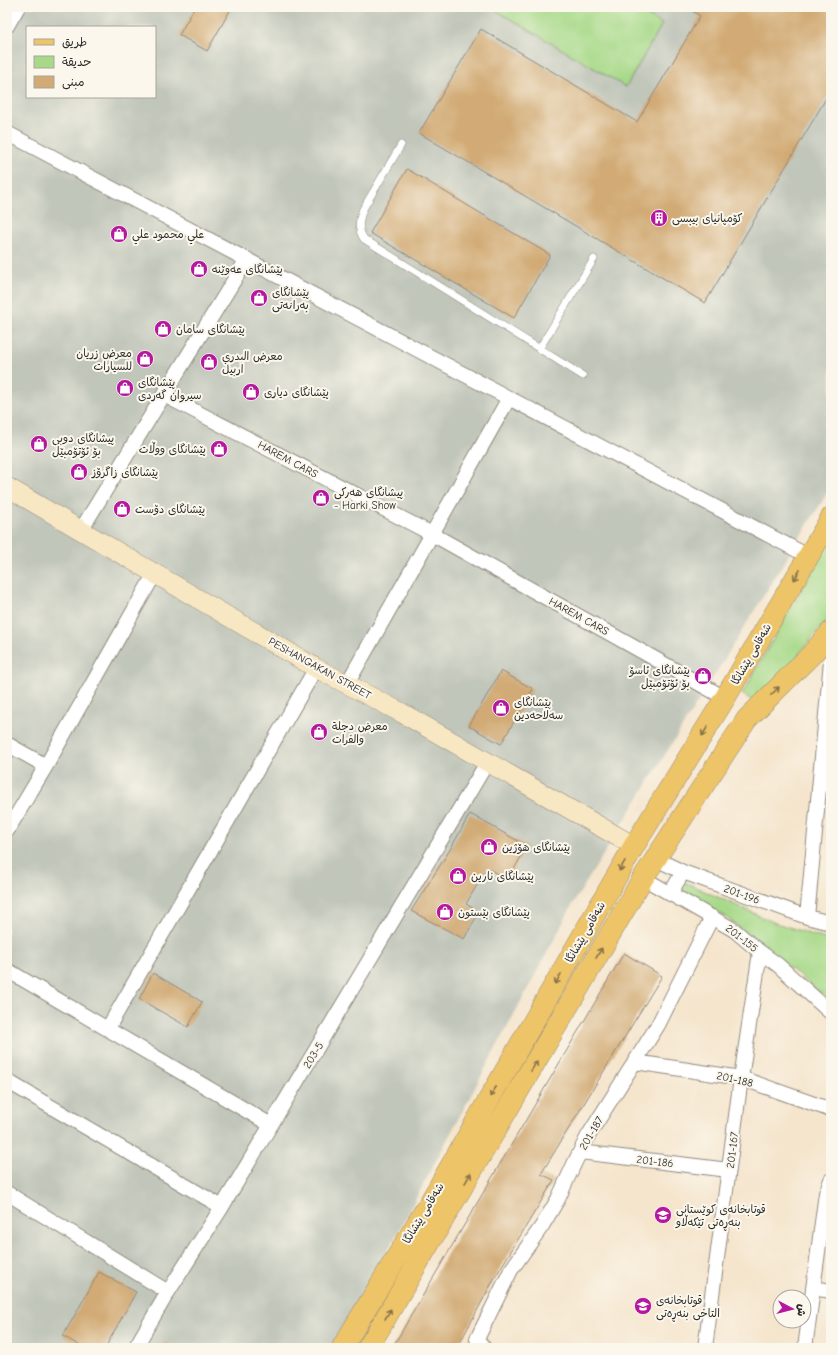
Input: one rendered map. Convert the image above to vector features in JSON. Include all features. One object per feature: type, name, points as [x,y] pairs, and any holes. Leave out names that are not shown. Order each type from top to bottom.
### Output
[{"type":"main road","name":"شەقامی پێشانگا","points":[[342,1348],[433,1197],[634,846],[725,698],[831,518]]},
{"type":"main road","name":"شەقامی پێشانگا","points":[[368,1348],[452,1207],[642,878],[747,719],[821,656],[831,632]]},
{"type":"main road","points":[[725,698],[747,719]]},
{"type":"main road","points":[[433,1197],[452,1207]]},
{"type":"street","points":[[8,22],[18,7]]},
{"type":"street","points":[[7,133],[808,556]]},
{"type":"street","points":[[81,530],[246,260]]},
{"type":"street","name":"HAREM CARS","points":[[164,395],[432,534],[725,698]]},
{"type":"street","points":[[347,684],[509,398]]},
{"type":"street","name":"PESHANGAKAN STREET","points":[[7,487],[316,668],[402,713],[488,761],[634,846]]},
{"type":"street","points":[[7,831],[46,766],[155,573]]},
{"type":"street","points":[[807,918],[831,661]]},
{"type":"street","points":[[108,1028],[316,668]]},
{"type":"street","points":[[7,744],[46,766]]},
{"type":"street","name":"203-5","points":[[136,1348],[168,1292],[222,1207],[488,761]]},
{"type":"street","name":"201-196","points":[[656,858],[683,872],[807,918],[831,924]]},
{"type":"street","points":[[670,894],[683,872]]},
{"type":"street","name":"201-155","points":[[642,878],[734,930],[778,965],[831,1013]]},
{"type":"street","name":"201-187","points":[[477,1345],[511,1270],[542,1226],[558,1199],[588,1136],[635,1062],[668,1006],[712,917]]},
{"type":"street","name":"201-167","points":[[705,1348],[741,1078],[760,952]]},
{"type":"street","points":[[7,970],[271,1125]]},
{"type":"street","name":"201-188","points":[[635,1062],[741,1078],[831,1110]]},
{"type":"street","points":[[7,1081],[222,1207]]},
{"type":"street","name":"201-186","points":[[580,1152],[729,1170]]},
{"type":"street","points":[[805,1348],[826,1193],[831,1180]]},
{"type":"street","points":[[7,1193],[168,1292]]},
{"type":"street","points":[[813,1288],[831,1291]]},
{"type":"lane","points":[[401,145],[363,209],[360,218],[360,233],[364,239],[583,376]]},
{"type":"lane","points":[[540,349],[594,259]]},
{"type":"shaded area","points":[[7,7],[831,7],[831,487],[574,902],[336,1348],[7,1348]]},
{"type":"green space","points":[[490,7],[633,7],[662,24],[626,87]]},
{"type":"green space","points":[[831,538],[831,615],[758,704],[742,694]]},
{"type":"green space","points":[[682,881],[773,922],[831,941],[831,1004],[822,994],[726,917],[678,893]]},
{"type":"building","points":[[195,7],[232,7],[207,51],[179,35]]},
{"type":"building","name":"كۆمپانیای بیبسی","points":[[686,7],[831,7],[831,90],[705,303],[419,133],[481,29],[637,122],[700,16]]},
{"type":"building","points":[[407,169],[550,255],[514,318],[370,233]]},
{"type":"building","name":"پێشانگای سەلاحەدین","points":[[501,671],[533,689],[501,744],[469,726]]},
{"type":"building","points":[[470,814],[527,846],[508,880],[487,868],[466,904],[479,912],[464,939],[411,911],[451,848]]},
{"type":"building","points":[[624,953],[662,976],[541,1174],[554,1180],[494,1279],[457,1348],[392,1348]]},
{"type":"building","points":[[153,973],[202,1002],[188,1027],[139,999]]},
{"type":"building","points":[[99,1272],[136,1292],[105,1348],[84,1348],[63,1336]]},
{"type":"building","points":[[165,1342],[176,1348],[161,1348]]},
{"type":"place","name":"كۆمپانیای بیبسی","points":[[659,218]]},
{"type":"place","name":"علي محمود علي","points":[[119,234]]},
{"type":"place","name":"پێشانگای عەوێنە","points":[[199,269]]},
{"type":"place","name":"پێشانگای بەرانەتی","points":[[259,298]]},
{"type":"place","name":"پێشانگای سامان","points":[[163,329]]},
{"type":"place","name":"معرض زريان للسيارات","points":[[145,359]]},
{"type":"place","name":"معرض البدري اربيل","points":[[209,362]]},
{"type":"place","name":"پێشانگای سیروان گەردی","points":[[125,388]]},
{"type":"place","name":"پێشانگای دیاری","points":[[251,392]]},
{"type":"place","name":"پیشانگای دوبی بۆ ئۆتۆمبێل","points":[[39,444]]},
{"type":"place","name":"پێشانگای ووڵات","points":[[219,449]]},
{"type":"place","name":"پێشانگای زاگرۆز","points":[[79,472]]},
{"type":"place","name":"پیشانگای هەرکی - Harki Show","points":[[321,498]]},
{"type":"place","name":"پێشانگای دۆست","points":[[122,509]]},
{"type":"place","name":"پێشانگای ئاسۆ بۆ ئۆتۆمبێل","points":[[703,676]]},
{"type":"place","name":"پێشانگای سەلاحەدین","points":[[501,708]]},
{"type":"place","name":"معرض دجلة والفرات","points":[[319,732]]},
{"type":"place","name":"پێشانگای هۆژین","points":[[489,847]]},
{"type":"place","name":"پێشانگای نارین","points":[[458,876]]},
{"type":"place","name":"پێشانگای بێستون","points":[[445,912]]},
{"type":"place","name":"قوتابخانەی کوێستانی بنەڕەتی تێکەڵاو","points":[[663,1215]]},
{"type":"place","name":"قوتابخانەی التاخی بنەڕەتی","points":[[643,1306]]}]
